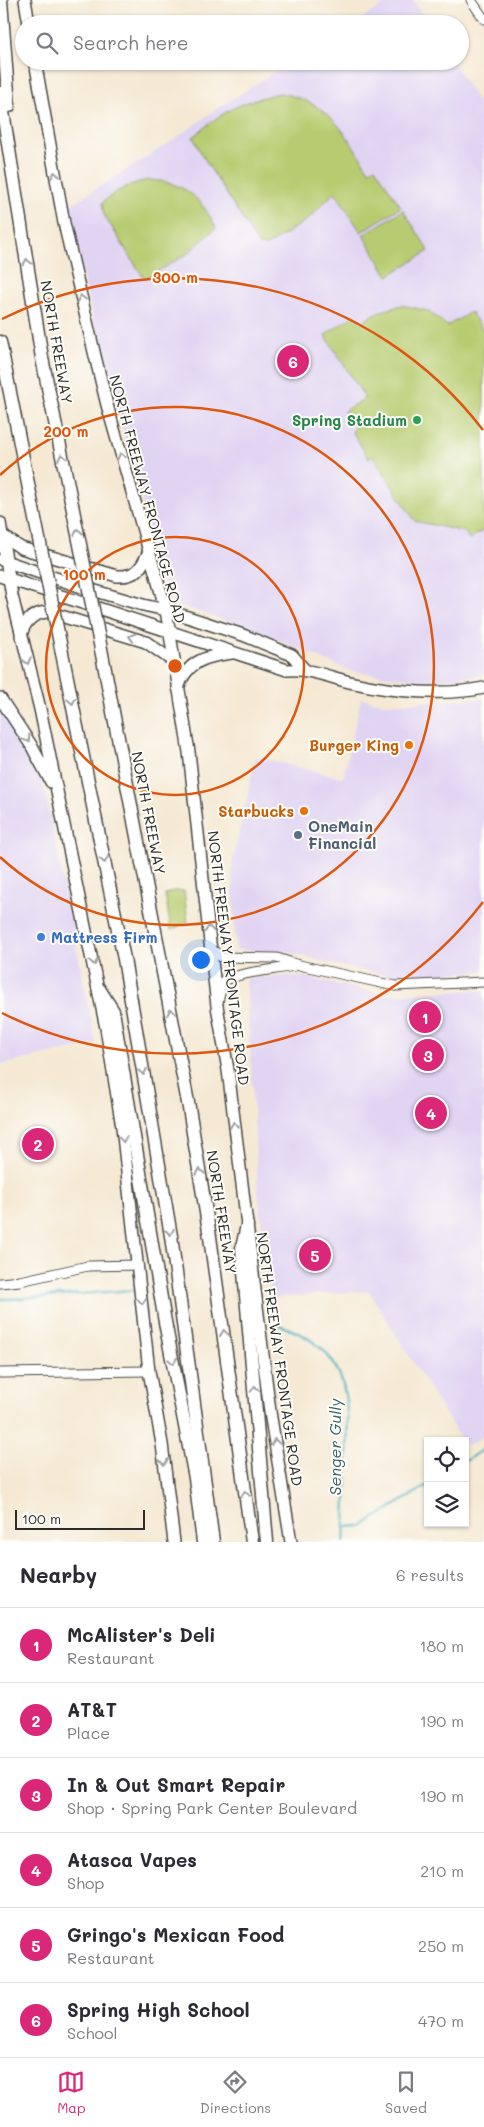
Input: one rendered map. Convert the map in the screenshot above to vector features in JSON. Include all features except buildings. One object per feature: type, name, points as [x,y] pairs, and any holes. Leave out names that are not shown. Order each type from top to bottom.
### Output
[{"type":"highway","points":[[2,0],[16,191]]},
{"type":"highway","name":"NORTH FREEWAY","points":[[0,93],[42,358],[101,649],[189,1108],[212,1246],[252,1542]]},
{"type":"highway","points":[[0,342],[129,988],[180,1292],[213,1542]]},
{"type":"highway","points":[[99,989],[113,1011],[165,1322],[195,1478],[203,1542]]},
{"type":"highway","points":[[247,1225],[242,1248],[267,1542]]},
{"type":"main road","points":[[25,0],[28,15]]},
{"type":"main road","name":"NORTH FREEWAY FRONTAGE ROAD","points":[[37,70],[64,223],[107,405],[166,610],[189,752],[217,1006],[228,1070],[270,1412],[292,1542]]},
{"type":"main road","points":[[0,523],[4,577],[21,636],[58,794],[99,989],[122,1127],[149,1371],[162,1444],[174,1542]]},
{"type":"main road","points":[[2,536],[21,548],[117,576],[128,577],[137,572],[148,551]]},
{"type":"main road","points":[[3,561],[127,601],[166,610],[243,635],[292,655],[304,669]]},
{"type":"main road","points":[[4,577],[287,670],[304,669],[377,687],[442,692],[484,688]]},
{"type":"main road","points":[[21,636],[24,625],[32,616],[48,612],[146,642],[174,661]]},
{"type":"main road","points":[[178,688],[182,677],[194,663],[209,656],[236,653]]},
{"type":"main road","points":[[0,698],[32,745],[58,794]]},
{"type":"street","points":[[471,0],[484,19]]},
{"type":"street","points":[[211,948],[221,958],[277,958],[299,965],[395,986],[484,982]]},
{"type":"street","points":[[217,1006],[223,981],[239,974],[276,971],[299,965]]},
{"type":"street","points":[[0,1283],[20,1281],[88,1266],[138,1265]]},
{"type":"street","points":[[0,1374],[149,1371]]},
{"type":"shaded area","points":[[391,0],[413,0],[422,15],[367,15]]},
{"type":"shaded area","points":[[279,70],[458,70],[484,111],[484,675],[429,680],[350,671],[257,631],[181,606],[170,599],[164,589],[146,514],[97,337],[67,207],[169,143],[218,108]]},
{"type":"shaded area","points":[[361,698],[387,704],[484,699],[484,971],[398,977],[328,963],[284,951],[236,950],[232,865],[256,757],[343,778]]},
{"type":"shaded area","points":[[0,706],[41,772],[96,1044],[0,1065]]},
{"type":"shaded area","points":[[306,977],[384,995],[484,990],[484,1436],[469,1446],[469,1437],[460,1437],[369,1291],[271,1298],[258,1190],[246,978]]},
{"type":"green space","points":[[280,93],[297,97],[311,104],[323,111],[334,121],[352,144],[369,171],[375,167],[401,207],[361,232],[335,192],[308,219],[267,246],[259,245],[202,155],[193,137],[233,108]]},
{"type":"green space","points":[[148,180],[160,181],[181,187],[190,193],[204,208],[216,228],[187,254],[150,276],[143,277],[104,215],[102,203],[124,188]]},
{"type":"green space","points":[[403,210],[429,251],[388,276],[363,235]]},
{"type":"green space","name":"Spring Stadium","points":[[402,305],[428,311],[447,326],[471,312],[484,332],[484,530],[469,539],[465,532],[415,521],[373,456],[369,459],[352,431],[355,428],[344,411],[365,398],[325,335],[355,315],[361,323],[376,313]]},
{"type":"green space","points":[[173,891],[184,891],[188,922],[171,930],[165,894]]},
{"type":"waterway","name":"Senger Gully","points":[[0,1299],[136,1290]]},
{"type":"waterway","name":"Senger Gully","points":[[279,1325],[302,1335],[319,1347],[332,1360],[340,1376],[345,1393],[348,1434],[344,1542]]},
{"type":"waterway","points":[[469,1458],[484,1449]]},
{"type":"waterway","points":[[345,1527],[362,1526],[424,1487]]},
{"type":"place","name":"Spring High School","points":[[293,361]]},
{"type":"place","name":"Spring Stadium","points":[[417,420]]},
{"type":"place","name":"Burger King","points":[[409,745]]},
{"type":"place","name":"Starbucks","points":[[304,811]]},
{"type":"place","name":"OneMain Financial","points":[[298,835]]},
{"type":"place","name":"Mattress Firm","points":[[41,937]]},
{"type":"place","name":"McAlister's Deli","points":[[425,1017]]},
{"type":"place","name":"In & Out Smart Repair","points":[[428,1055]]},
{"type":"place","name":"Atasca Vapes","points":[[431,1113]]},
{"type":"place","name":"AT&T","points":[[38,1144]]},
{"type":"place","name":"Gringo's Mexican Food","points":[[315,1255]]}]
